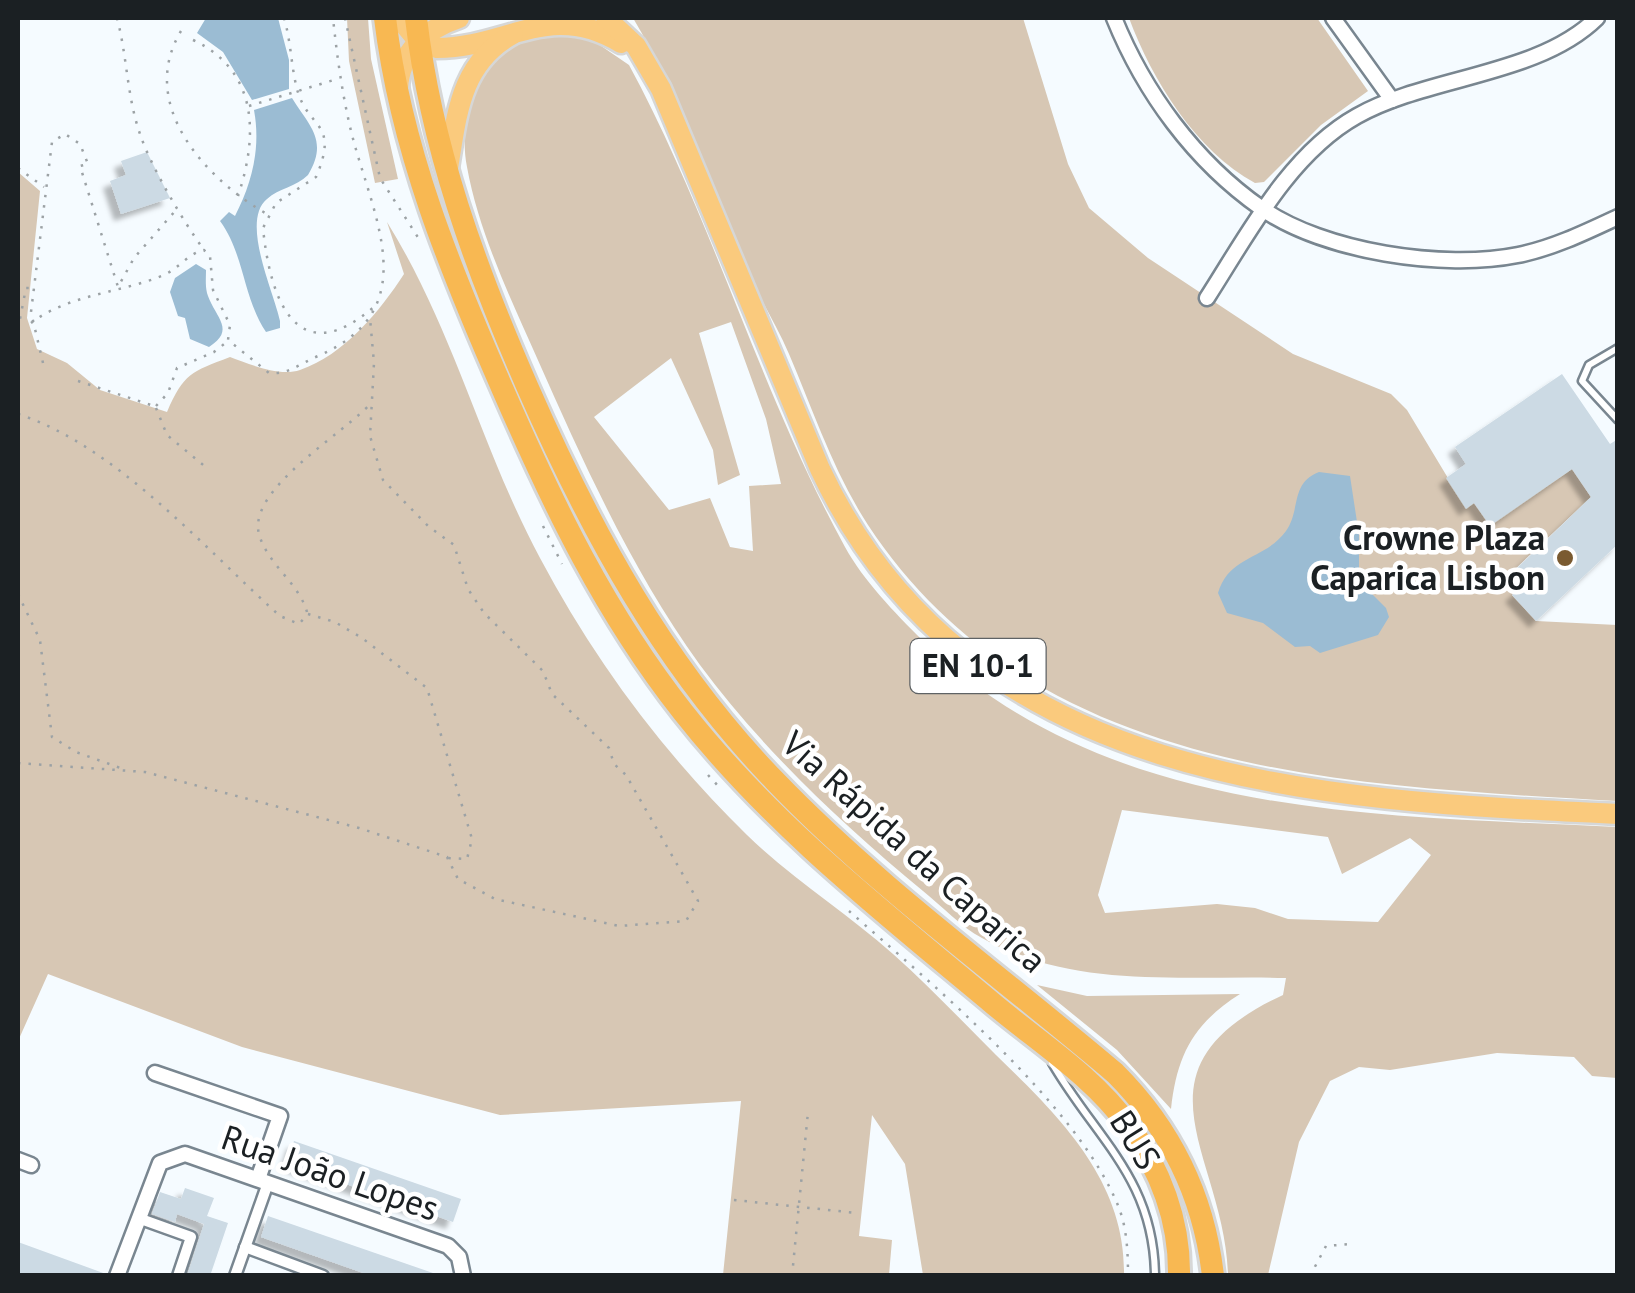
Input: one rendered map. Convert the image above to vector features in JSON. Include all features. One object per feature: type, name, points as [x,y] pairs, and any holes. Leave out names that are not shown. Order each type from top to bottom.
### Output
[{"type":"highway","name":"Via Rápida da Caparica","points":[[384,18],[402,120],[430,216],[549,494],[593,581],[633,644],[708,744],[790,830],[1108,1100],[1142,1146],[1173,1218],[1180,1276]]},
{"type":"highway","name":"Via Rápida da Caparica","points":[[416,18],[447,174],[480,274],[562,466],[603,549],[654,632],[721,720],[806,812],[1115,1072],[1141,1100],[1174,1148],[1196,1196],[1212,1276]]},
{"type":"main road","points":[[399,18],[419,42]]},
{"type":"main road","points":[[402,120],[399,74],[406,55],[419,42],[459,18]]},
{"type":"main road","points":[[445,48],[513,18]]},
{"type":"main road","name":"EN 10-1","points":[[604,18],[625,34],[646,59],[661,89],[827,484],[879,567],[968,658],[1040,707],[1083,727],[1229,775],[1351,796],[1618,814]]},
{"type":"main road","name":"EN 10-1","points":[[419,42],[445,48],[537,24],[580,23],[611,36],[641,61],[661,89]]},
{"type":"main road","points":[[447,174],[456,110],[470,74],[506,38],[537,24]]},
{"type":"street","points":[[1114,18],[1161,108],[1225,179],[1264,210],[1322,235],[1384,253],[1454,261],[1518,255],[1573,238],[1618,217]]},
{"type":"street","points":[[1333,18],[1392,100]]},
{"type":"street","points":[[1206,298],[1264,210],[1328,137],[1355,116],[1547,48],[1597,18]]},
{"type":"street","points":[[154,1073],[280,1116],[235,1276]]},
{"type":"street","name":"Rua João Lopes","points":[[117,1276],[155,1173],[171,1156],[185,1154],[448,1246],[458,1257],[462,1276]]},
{"type":"street","points":[[138,1218],[192,1237],[178,1276]]},
{"type":"street","points":[[245,1247],[324,1276]]},
{"type":"lane","points":[[1618,348],[1589,365],[1582,381],[1618,420]]},
{"type":"lane","name":"BUS","points":[[1041,1044],[1133,1180],[1148,1223],[1155,1276]]},
{"type":"path","points":[[116,18],[139,133],[170,190],[176,210],[210,256],[213,290],[230,325],[228,340],[214,352],[176,368],[168,393],[156,406]]},
{"type":"path","points":[[284,18],[297,91],[324,131],[323,161],[310,184],[276,203],[268,214],[264,246],[290,323],[306,332],[330,334],[356,321],[379,299]]},
{"type":"path","points":[[228,340],[269,374],[276,374],[341,348],[370,318],[379,299],[386,257],[340,79],[333,18]]},
{"type":"path","points":[[346,18],[380,178],[418,238]]},
{"type":"path","points":[[181,31],[164,78],[172,114],[207,170],[238,198],[268,214]]},
{"type":"path","points":[[193,40],[209,48],[228,66],[248,107],[252,142],[238,198]]},
{"type":"path","points":[[248,107],[340,79]]},
{"type":"path","points":[[44,363],[31,323],[34,288],[52,142],[65,134],[73,136],[88,164],[80,166],[118,287]]},
{"type":"path","points":[[18,168],[44,187]]},
{"type":"path","points":[[118,287],[134,258],[176,210]]},
{"type":"path","points":[[31,323],[42,314],[165,274],[204,250]]},
{"type":"path","points":[[18,329],[26,288],[34,288]]},
{"type":"path","points":[[370,318],[370,436],[382,480],[428,526],[454,544],[468,589],[484,614],[543,671],[552,694],[609,748],[614,764],[626,775],[698,900],[686,922],[618,926],[481,893],[458,878],[447,858]]},
{"type":"path","points":[[78,381],[156,406]]},
{"type":"path","points":[[18,594],[40,640],[52,737],[76,752],[132,772],[359,828],[447,858],[468,859],[472,839],[427,688],[362,638],[335,622],[308,614],[265,548],[258,521],[272,492],[290,472],[372,402]]},
{"type":"path","points":[[156,406],[167,435],[208,469]]},
{"type":"path","points":[[18,414],[52,426],[89,448],[280,616],[298,624],[308,614]]},
{"type":"path","points":[[18,763],[132,772]]},
{"type":"path","points":[[792,1276],[808,1112]]},
{"type":"path","points":[[734,1200],[857,1213]]},
{"type":"path","points":[[1310,1276],[1326,1246],[1351,1244]]},
{"type":"shaded area","points":[[347,18],[368,18],[371,59],[398,179],[375,183],[349,61]]},
{"type":"shaded area","points":[[633,18],[1023,18],[1068,164],[1089,208],[1148,258],[1293,354],[1391,394],[1407,410],[1466,508],[1474,503],[1490,525],[1572,469],[1591,497],[1512,572],[1523,585],[1512,595],[1536,621],[1617,625],[1617,801],[1409,787],[1305,773],[1203,752],[1106,719],[1017,672],[937,609],[868,525],[845,484],[784,343],[745,266],[679,109]]},
{"type":"shaded area","points":[[1129,18],[1317,18],[1368,91],[1321,125],[1264,182],[1255,183],[1214,152],[1178,112],[1150,65]]},
{"type":"shaded area","points":[[561,30],[591,39],[629,65],[686,183],[787,428],[845,547],[870,584],[912,630],[995,699],[1075,743],[1160,775],[1248,796],[1340,810],[1433,818],[1617,827],[1617,1078],[1592,1076],[1574,1057],[1497,1053],[1390,1070],[1359,1067],[1330,1081],[1299,1142],[1268,1275],[1228,1275],[1223,1232],[1194,1118],[1194,1085],[1206,1054],[1234,1024],[1283,995],[1286,978],[1169,978],[1092,973],[1017,955],[982,938],[834,813],[724,696],[675,629],[611,516],[506,288],[472,192],[465,136],[475,85],[501,55]],"holes":[[[731,322],[766,419],[781,484],[749,486],[753,551],[730,547],[710,498],[669,510],[594,417],[671,358],[713,450],[718,485],[740,475],[699,333]],[[1122,810],[1328,837],[1342,874],[1410,838],[1431,855],[1378,922],[1288,919],[1255,908],[1217,904],[1105,913],[1098,895]]]},
{"type":"shaded area","points":[[18,172],[40,191],[27,318],[37,349],[67,363],[100,390],[167,412],[184,381],[217,362],[230,357],[264,369],[292,372],[316,363],[346,343],[372,317],[404,274],[387,222],[431,305],[519,516],[561,596],[607,669],[659,739],[747,835],[906,966],[1065,1127],[1101,1180],[1114,1210],[1122,1241],[1124,1275],[923,1275],[905,1164],[872,1115],[859,1236],[892,1240],[889,1275],[723,1275],[741,1101],[500,1115],[242,1047],[48,974],[18,1041]]},
{"type":"shaded area","points":[[1037,985],[1087,996],[1240,994],[1210,1017],[1190,1042],[1178,1072],[1171,1109],[1117,1050]]},
{"type":"water","points":[[206,18],[278,18],[289,60],[289,89],[252,100],[223,52],[197,33]]},
{"type":"water","points":[[292,98],[310,125],[317,152],[308,175],[272,195],[260,209],[257,223],[261,257],[280,321],[280,328],[266,332],[220,221],[229,212],[235,216],[250,178],[256,152],[254,110]]},
{"type":"water","points":[[196,264],[206,270],[207,293],[223,329],[209,347],[190,339],[185,318],[178,316],[170,292],[175,278]]},
{"type":"water","points":[[1319,472],[1350,476],[1359,535],[1359,581],[1386,608],[1389,617],[1378,635],[1320,653],[1310,646],[1295,647],[1263,623],[1227,613],[1218,593],[1230,571],[1268,548],[1286,531],[1300,490]]},
{"type":"building","points":[[147,152],[170,198],[121,214],[110,181],[126,175],[121,161]]},
{"type":"building","points":[[1562,374],[1610,444],[1618,439],[1618,544],[1536,621],[1512,595],[1523,585],[1512,573],[1591,497],[1572,469],[1490,526],[1474,503],[1466,509],[1446,478],[1466,464],[1455,447]]},
{"type":"building","points":[[294,1141],[461,1199],[453,1222],[287,1163]]},
{"type":"building","points":[[185,1188],[214,1198],[207,1216],[228,1223],[210,1276],[187,1276],[204,1224],[177,1214],[175,1222],[152,1214],[160,1192],[181,1199]]},
{"type":"building","points":[[268,1216],[433,1273],[432,1276],[372,1276],[261,1237]]},
{"type":"building","points":[[18,1242],[106,1274],[18,1276]]},
{"type":"place","name":"Crowne Plaza Caparica Lisbon","points":[[1565,558]]}]
